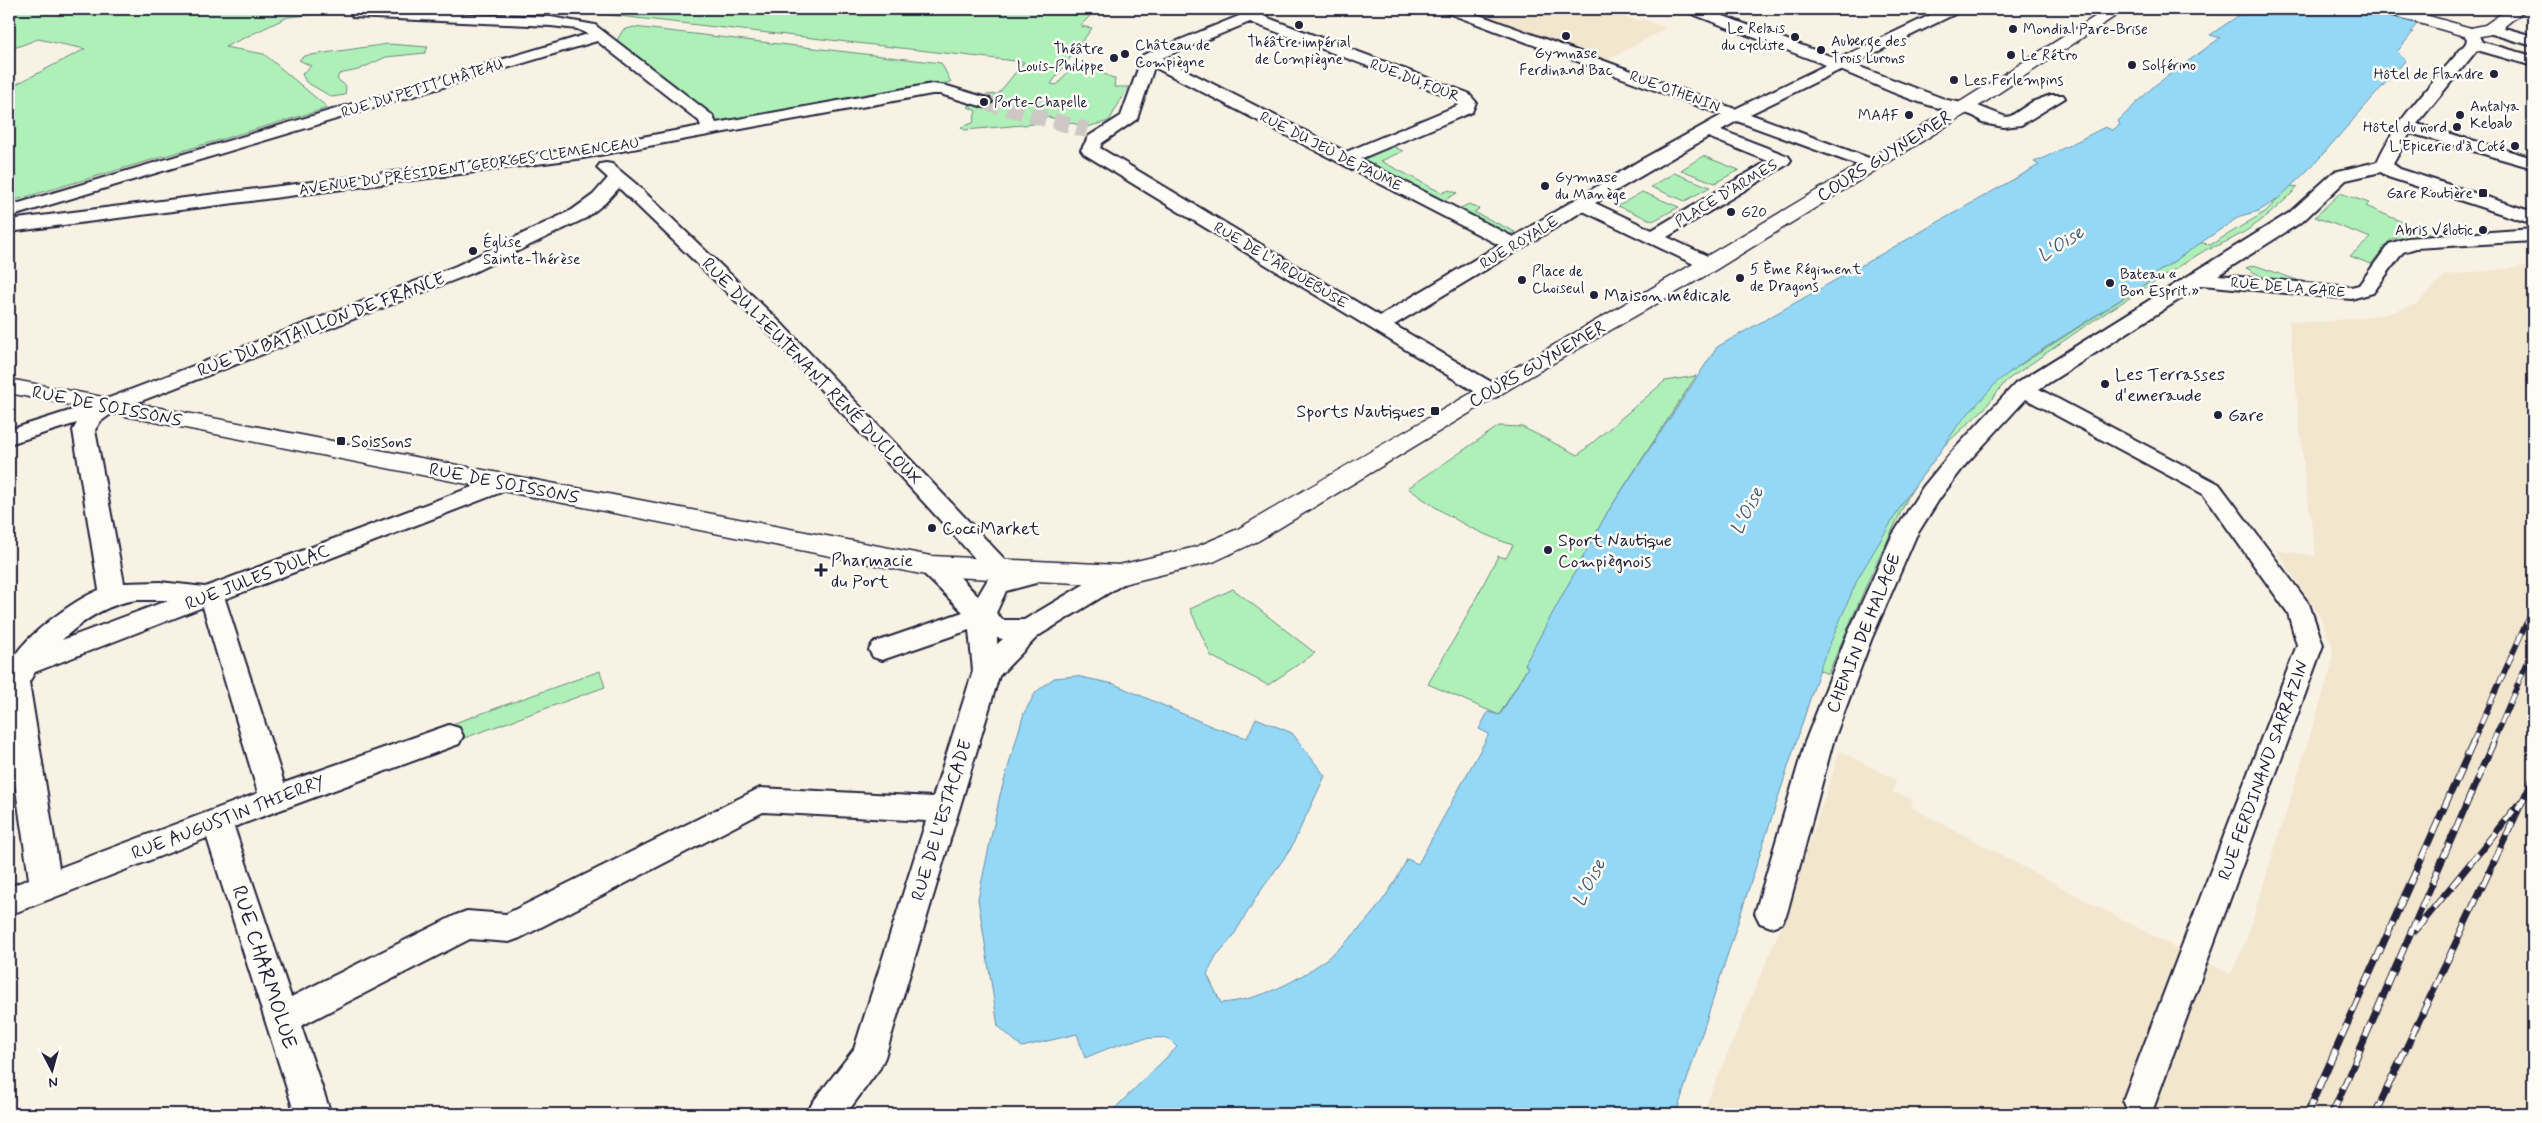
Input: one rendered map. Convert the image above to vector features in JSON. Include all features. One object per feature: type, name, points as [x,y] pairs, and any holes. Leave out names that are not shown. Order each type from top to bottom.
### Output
[{"type":"main road","name":"COURS GUYNEMER","points":[[1002,570],[1119,575],[1203,555],[1248,535],[1709,264],[1871,165],[2118,9]]},
{"type":"main road","points":[[2388,9],[2436,23],[2473,38],[2518,9]]},
{"type":"main road","name":"RUE DE SOISSONS","points":[[9,386],[931,566],[1002,570]]},
{"type":"street","points":[[1149,58],[1268,9]]},
{"type":"street","name":"RUE OTHENIN","points":[[1450,9],[1871,165]]},
{"type":"street","points":[[1692,9],[1959,109],[1975,117],[2004,122],[2015,121],[2047,99]]},
{"type":"street","name":"RUE ROYALE","points":[[1380,324],[1583,204],[1645,164],[1737,114],[1954,9]]},
{"type":"street","points":[[358,14],[576,24],[590,28],[706,119],[711,130]]},
{"type":"street","name":"RUE DU FOUR","points":[[1249,16],[1462,96],[1468,102],[1466,108],[1348,158]]},
{"type":"street","points":[[2490,28],[2533,41]]},
{"type":"street","name":"RUE DU PETIT CHÂTEAU","points":[[9,212],[600,35]]},
{"type":"street","points":[[2384,166],[2394,142],[2473,38],[2533,61]]},
{"type":"street","name":"RUE DE L'ARQUEBUSE","points":[[1149,58],[1129,119],[1095,133],[1090,150],[1490,391]]},
{"type":"street","name":"RUE DU JEU DE PAUME","points":[[1149,58],[1348,158],[1513,245]]},
{"type":"street","name":"AVENUE DU PRÉSIDENT GEORGES CLEMENCEAU","points":[[9,226],[583,153],[932,89],[941,89],[984,102]]},
{"type":"street","points":[[2406,126],[2533,163]]},
{"type":"street","name":"PLACE D'ARMES","points":[[1654,237],[1782,160],[1708,131]]},
{"type":"street","name":"RUE DU LIEUTENANT RENÉ DUCLOUX","points":[[583,153],[601,163],[616,179],[630,188],[776,329],[1002,570]]},
{"type":"street","points":[[2201,279],[2296,217],[2340,176],[2384,166],[2394,173],[2533,218]]},
{"type":"street","name":"RUE DU BATAILLON DE FRANCE","points":[[9,437],[109,406],[463,270],[579,214],[599,198],[616,179]]},
{"type":"street","points":[[1583,204],[1709,264]]},
{"type":"street","name":"RUE DE LA GARE","points":[[2201,279],[2351,293],[2366,289],[2396,248],[2414,242],[2533,235]]},
{"type":"street","name":"CHEMIN DE HALAGE","points":[[1771,913],[1819,742],[1858,640],[1904,536],[1931,493],[1958,459],[2023,389],[2201,279]]},
{"type":"street","name":"RUE FERDINAND SARRAZIN","points":[[2023,389],[2211,489],[2300,611],[2310,645],[2140,1100]]},
{"type":"street","points":[[109,406],[91,418],[84,430],[113,595]]},
{"type":"street","name":"RUE JULES DULAC","points":[[16,668],[504,483]]},
{"type":"street","points":[[931,566],[995,628],[1008,630],[1029,629]]},
{"type":"street","points":[[987,671],[981,616],[996,585],[1019,577],[1064,573]]},
{"type":"street","name":"RUE DE L'ESTACADE","points":[[825,1114],[868,1057],[987,671],[1029,629],[1119,575]]},
{"type":"street","points":[[46,887],[15,682],[16,668],[58,628],[82,611],[113,595],[144,590],[208,596],[216,605],[274,799]]},
{"type":"street","points":[[882,650],[981,616]]},
{"type":"street","name":"RUE AUGUSTIN THIERRY","points":[[9,901],[274,799],[449,736]]},
{"type":"street","points":[[281,1019],[467,925],[509,928],[760,800],[944,810]]},
{"type":"street","name":"RUE CHARMOLUE","points":[[217,821],[312,1114]]},
{"type":"shaded area","points":[[1463,9],[1602,9],[1638,21],[1643,19],[1666,28],[1606,61]]},
{"type":"shaded area","points":[[2533,266],[2533,1114],[1702,1114],[1783,922],[1840,751],[1896,780],[1893,792],[1913,799],[1911,807],[2167,943],[2231,974],[2247,937],[2331,668],[2333,648],[2318,613],[2276,550],[2316,556],[2305,479],[2289,321],[2321,322],[2386,314],[2417,304],[2445,275]]},
{"type":"green space","points":[[9,9],[368,9],[288,17],[225,47],[264,54],[328,108],[9,202],[9,88],[85,49],[38,39],[9,50]]},
{"type":"green space","points":[[557,9],[1097,9],[1080,26],[1092,28],[1051,84],[1057,85],[1075,63],[1081,63],[1115,79],[1114,87],[1128,87],[1109,121],[1087,127],[1037,114],[1029,119],[1035,121],[1034,124],[965,130],[961,127],[973,123],[976,111],[968,107],[986,95],[998,94],[1024,62]]},
{"type":"green space","points":[[634,27],[941,63],[951,82],[716,123],[616,42],[623,30]]},
{"type":"green space","points":[[388,44],[428,47],[425,53],[386,57],[358,70],[339,74],[337,79],[346,86],[345,95],[332,97],[306,82],[302,74],[311,66],[299,60],[304,56]]},
{"type":"green space","points":[[1392,146],[1403,151],[1381,161],[1442,193],[1449,190],[1457,193],[1443,201],[1362,160]]},
{"type":"green space","points":[[1703,156],[1739,170],[1715,183],[1681,170]]},
{"type":"green space","points":[[1674,173],[1710,187],[1685,201],[1651,187]]},
{"type":"green space","points":[[2291,186],[2298,187],[2278,207],[2245,232],[2207,249],[2088,324],[2006,381],[1985,408],[1934,455],[1909,495],[1869,579],[1828,674],[1816,669],[1885,516],[1977,393],[2150,281],[2154,275],[2200,243],[2212,244],[2265,212]]},
{"type":"green space","points":[[1642,192],[1679,207],[1653,221],[1618,206]]},
{"type":"green space","points":[[2340,193],[2369,203],[2366,206],[2436,237],[2391,239],[2371,264],[2350,256],[2371,238],[2315,217]]},
{"type":"green space","points":[[1469,204],[1479,209],[1474,212],[1515,232],[1508,236],[1456,210]]},
{"type":"green space","points":[[2254,265],[2301,283],[2263,277],[2246,268]]},
{"type":"green space","name":"Sport Nautique Compiègnois","points":[[1696,376],[1607,513],[1525,665],[1528,667],[1499,715],[1428,684],[1461,627],[1498,556],[1506,558],[1513,545],[1458,521],[1408,488],[1499,426],[1522,427],[1578,455],[1665,381]]},
{"type":"green space","points":[[1233,589],[1315,653],[1268,685],[1211,656],[1190,609]]},
{"type":"green space","points":[[600,671],[605,687],[456,741],[452,724]]},
{"type":"water","name":"L'Oise","points":[[2248,9],[2440,9],[2418,23],[2411,31],[2413,32],[2397,52],[2405,61],[2315,163],[2278,199],[2259,211],[2240,216],[2154,275],[2150,281],[2029,358],[1998,381],[1958,425],[1907,496],[1858,578],[1821,665],[1676,1114],[1109,1114],[1177,1047],[1168,1038],[1135,1040],[1085,1058],[1077,1034],[1022,1047],[998,1026],[978,899],[1000,795],[1024,713],[1036,692],[1054,678],[1076,676],[1114,684],[1213,727],[1247,738],[1256,718],[1292,733],[1325,776],[1290,850],[1257,896],[1232,938],[1216,956],[1207,974],[1221,1003],[1250,998],[1279,988],[1306,973],[1331,955],[1354,934],[1393,885],[1407,859],[1418,864],[1489,734],[1479,729],[1488,712],[1500,715],[1528,667],[1525,664],[1607,513],[1717,347],[2039,165],[2034,162],[2105,127],[2112,130],[2120,125],[2118,121],[2154,86],[2220,38],[2210,35]]},
{"type":"tunnel","points":[[984,102],[1087,130]]},
{"type":"railway","points":[[2472,744],[2533,608]]},
{"type":"railway","points":[[2492,744],[2533,649]]},
{"type":"railway","points":[[2307,1114],[2473,743]]},
{"type":"railway","points":[[2332,1114],[2493,743]]},
{"type":"railway","points":[[2375,1114],[2533,779]]},
{"type":"railway","points":[[2416,930],[2517,806]]},
{"type":"place","name":"Théâtre impérial de Compiègne","points":[[1299,25]]},
{"type":"place","name":"Mondial Pare-Brise","points":[[2013,29]]},
{"type":"place","name":"Gymnase Ferdinand Bac","points":[[1566,36]]},
{"type":"place","name":"Le Relais du cycliste","points":[[1795,37]]},
{"type":"place","name":"Auberge des Trois Lurons","points":[[1821,50]]},
{"type":"place","name":"Château de Compiègne","points":[[1125,54]]},
{"type":"place","name":"Le Rétro","points":[[2011,55]]},
{"type":"place","name":"Théâtre Louis-Philippe","points":[[1114,58]]},
{"type":"place","name":"Solférino","points":[[2132,65]]},
{"type":"place","name":"Hôtel de Flandre","points":[[2494,74]]},
{"type":"place","name":"Les Ferlempins","points":[[1954,80]]},
{"type":"place","name":"Porte-Chapelle","points":[[984,102]]},
{"type":"place","name":"MAAF","points":[[1909,115]]},
{"type":"place","name":"Antalya Kebab","points":[[2460,115]]},
{"type":"place","name":"Hôtel du nord","points":[[2457,127]]},
{"type":"place","name":"L'Epicerie d'à Coté","points":[[2515,146]]},
{"type":"place","name":"Gymnase du Manège","points":[[1545,186]]},
{"type":"place","name":"Gare Routière","points":[[2483,193]]},
{"type":"place","name":"G20","points":[[1731,212]]},
{"type":"place","name":"Abris Vélotic","points":[[2483,230]]},
{"type":"place","name":"Église Sainte-Thérèse","points":[[473,251]]},
{"type":"place","name":"5 Ème Régiment de Dragons","points":[[1740,278]]},
{"type":"place","name":"Place de Choiseul","points":[[1522,280]]},
{"type":"place","name":"Bateau « Bon Esprit »","points":[[2110,283]]},
{"type":"place","name":"Maison médicale","points":[[1594,295]]},
{"type":"place","name":"Les Terrasses d'emeraude","points":[[2105,384]]},
{"type":"place","name":"Sports Nautiques","points":[[1435,411]]},
{"type":"place","name":"Gare","points":[[2218,415]]},
{"type":"place","name":"Soissons","points":[[341,441]]},
{"type":"place","name":"CocciMarket","points":[[932,528]]},
{"type":"place","name":"Sport Nautique Compiègnois","points":[[1548,550]]},
{"type":"place","name":"Pharmacie du Port","points":[[821,570]]}]
